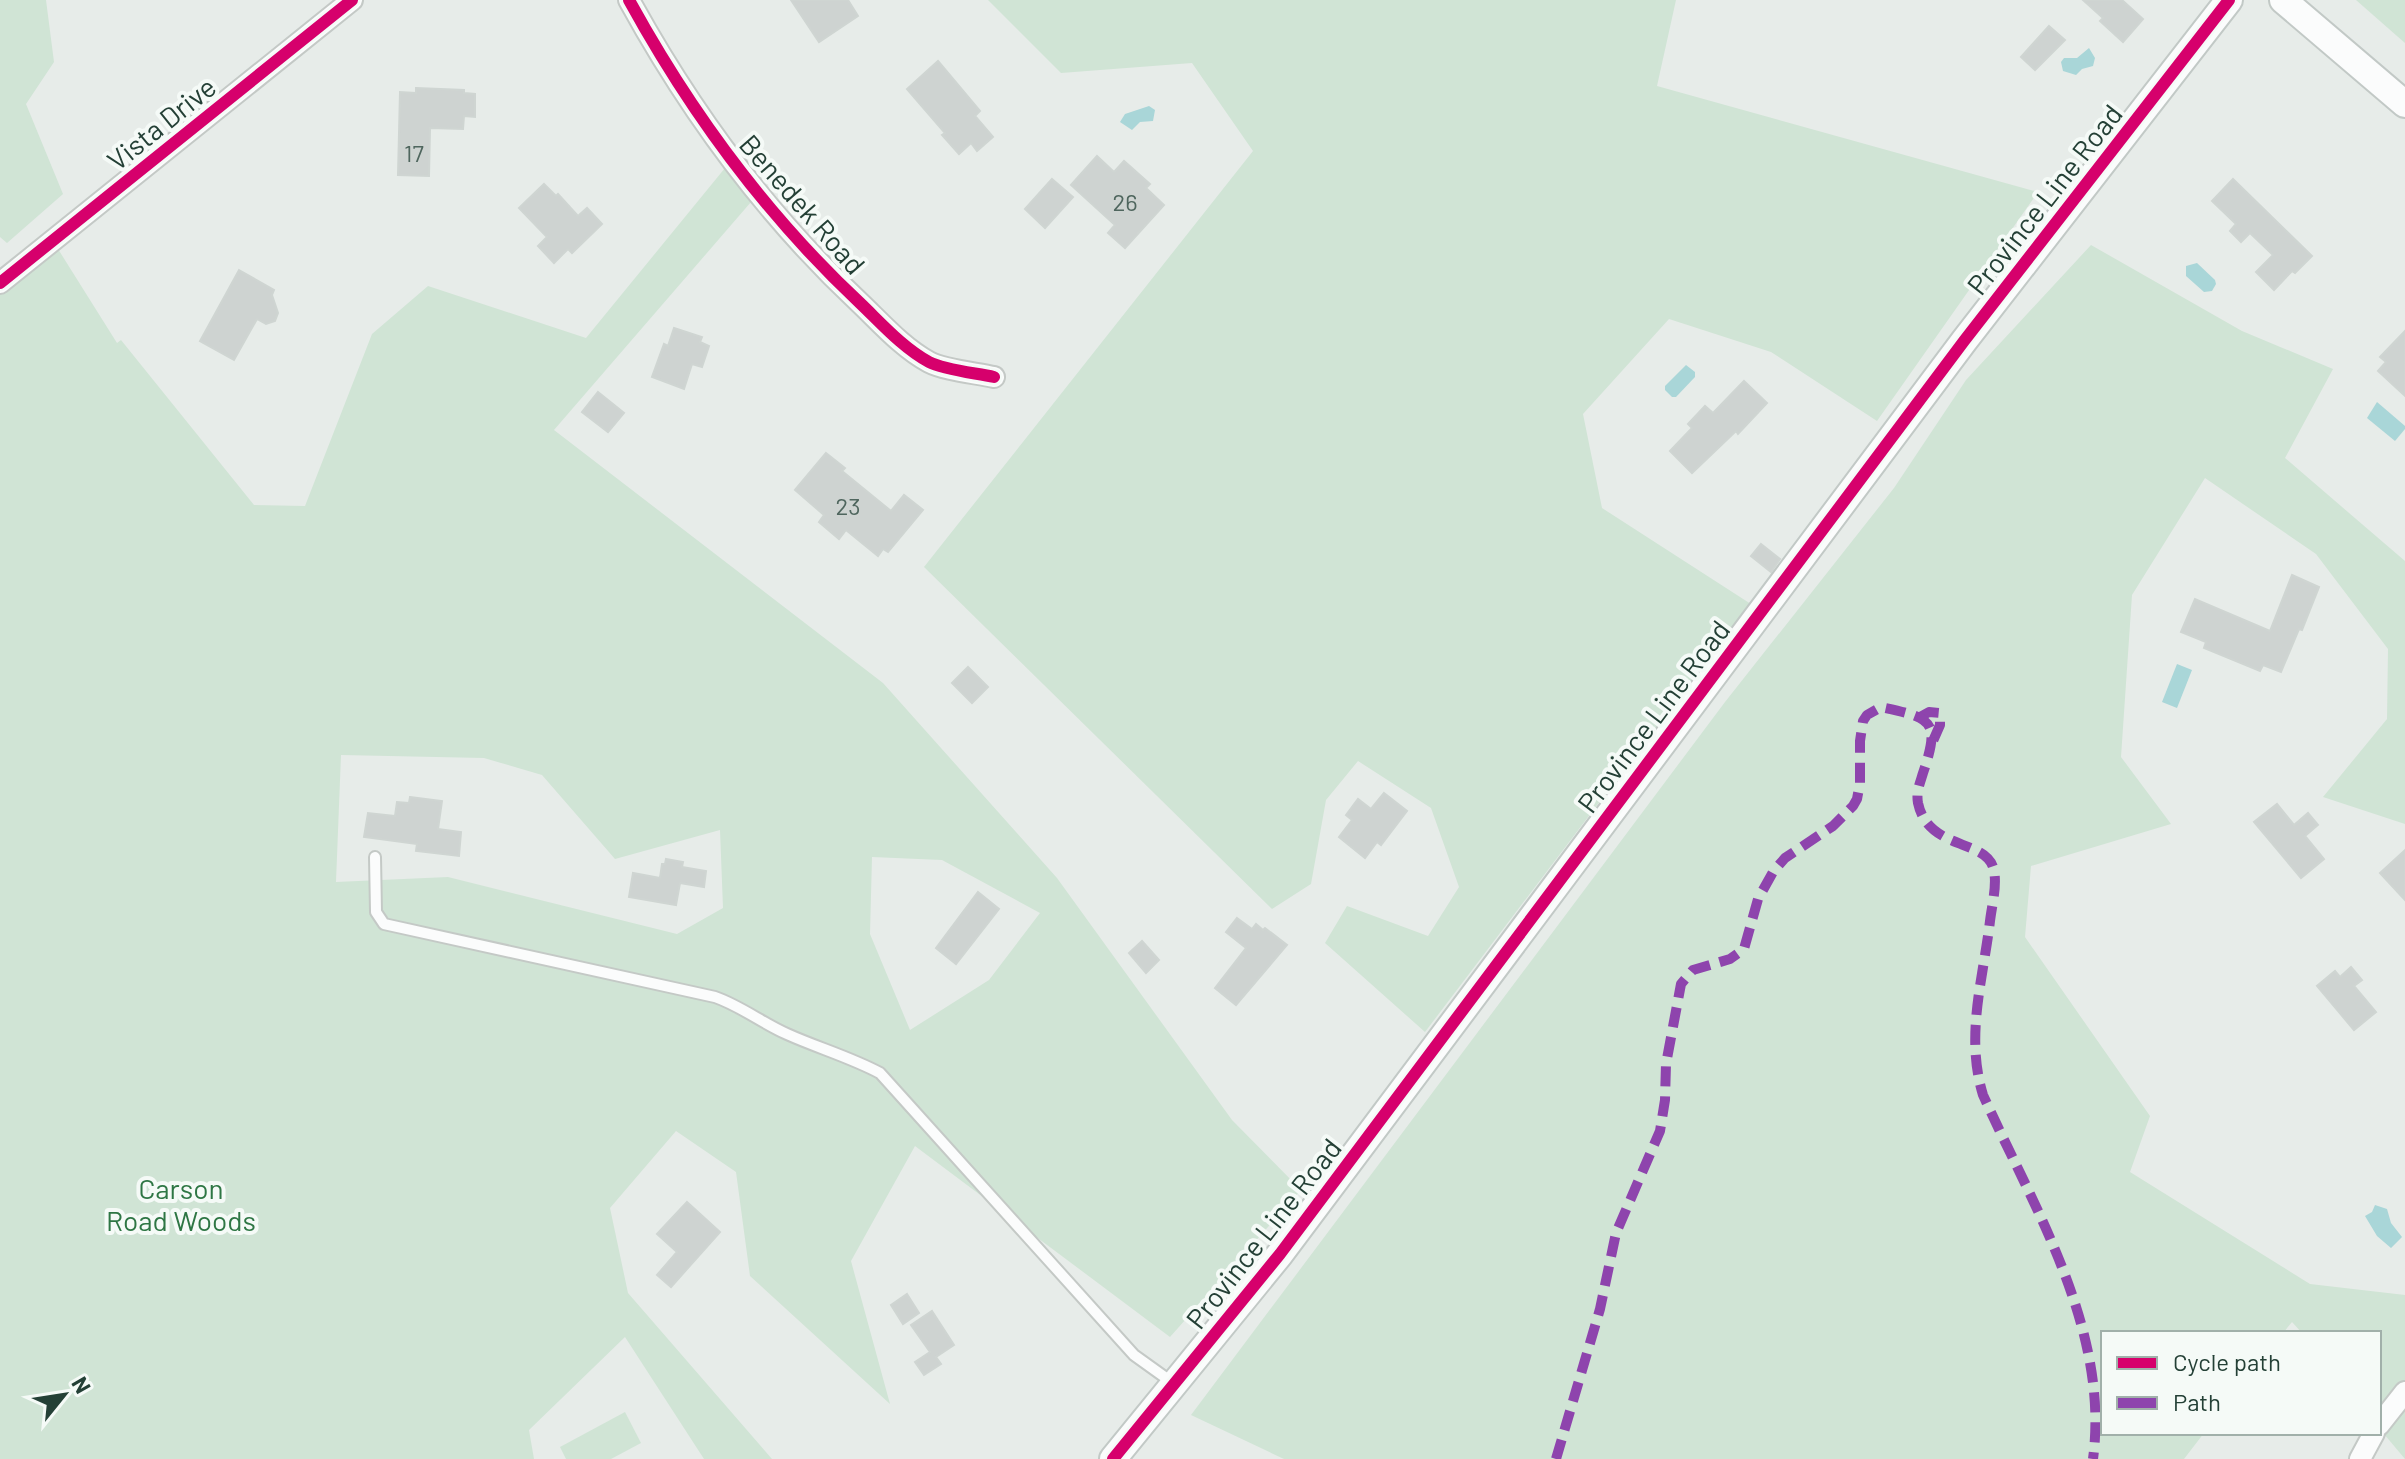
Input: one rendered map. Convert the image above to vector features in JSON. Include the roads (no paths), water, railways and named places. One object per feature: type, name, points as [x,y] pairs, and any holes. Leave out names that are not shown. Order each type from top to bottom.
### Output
[{"type":"street","name":"Vista Drive","points":[[0,283],[352,0]]},
{"type":"street","name":"Benedek Road","points":[[629,0],[681,90],[727,156],[778,219],[833,278],[892,333],[930,363],[994,377]]},
{"type":"street","name":"Province Line Road","points":[[1113,1459],[1175,1385],[1351,1160],[1964,341],[2229,0]]},
{"type":"street","points":[[2283,0],[2405,104]]},
{"type":"street","points":[[2381,1422],[2405,1392]]},
{"type":"street","points":[[2360,1459],[2373,1435]]},
{"type":"lane","points":[[375,857],[376,912],[384,924],[715,997],[786,1033],[880,1073],[1134,1355],[1175,1385]]},
{"type":"water","points":[[2089,48],[2095,58],[2093,66],[2082,69],[2076,75],[2063,71],[2061,62],[2064,58],[2077,58]]},
{"type":"water","points":[[1149,106],[1155,110],[1153,121],[1140,122],[1132,130],[1120,122],[1125,114]]},
{"type":"water","points":[[2197,263],[2215,280],[2212,291],[2204,292],[2186,276],[2186,266]]},
{"type":"water","points":[[1686,365],[1695,372],[1695,377],[1676,397],[1672,397],[1665,386]]},
{"type":"water","points":[[2377,402],[2405,426],[2395,441],[2367,418]]},
{"type":"water","points":[[2177,664],[2192,670],[2177,708],[2162,702]]},
{"type":"water","points":[[2375,1205],[2387,1209],[2391,1223],[2402,1237],[2391,1248],[2377,1236],[2365,1216],[2372,1212]]},
{"type":"park label","name":"Carson Road Woods","points":[[181,1204]]}]
